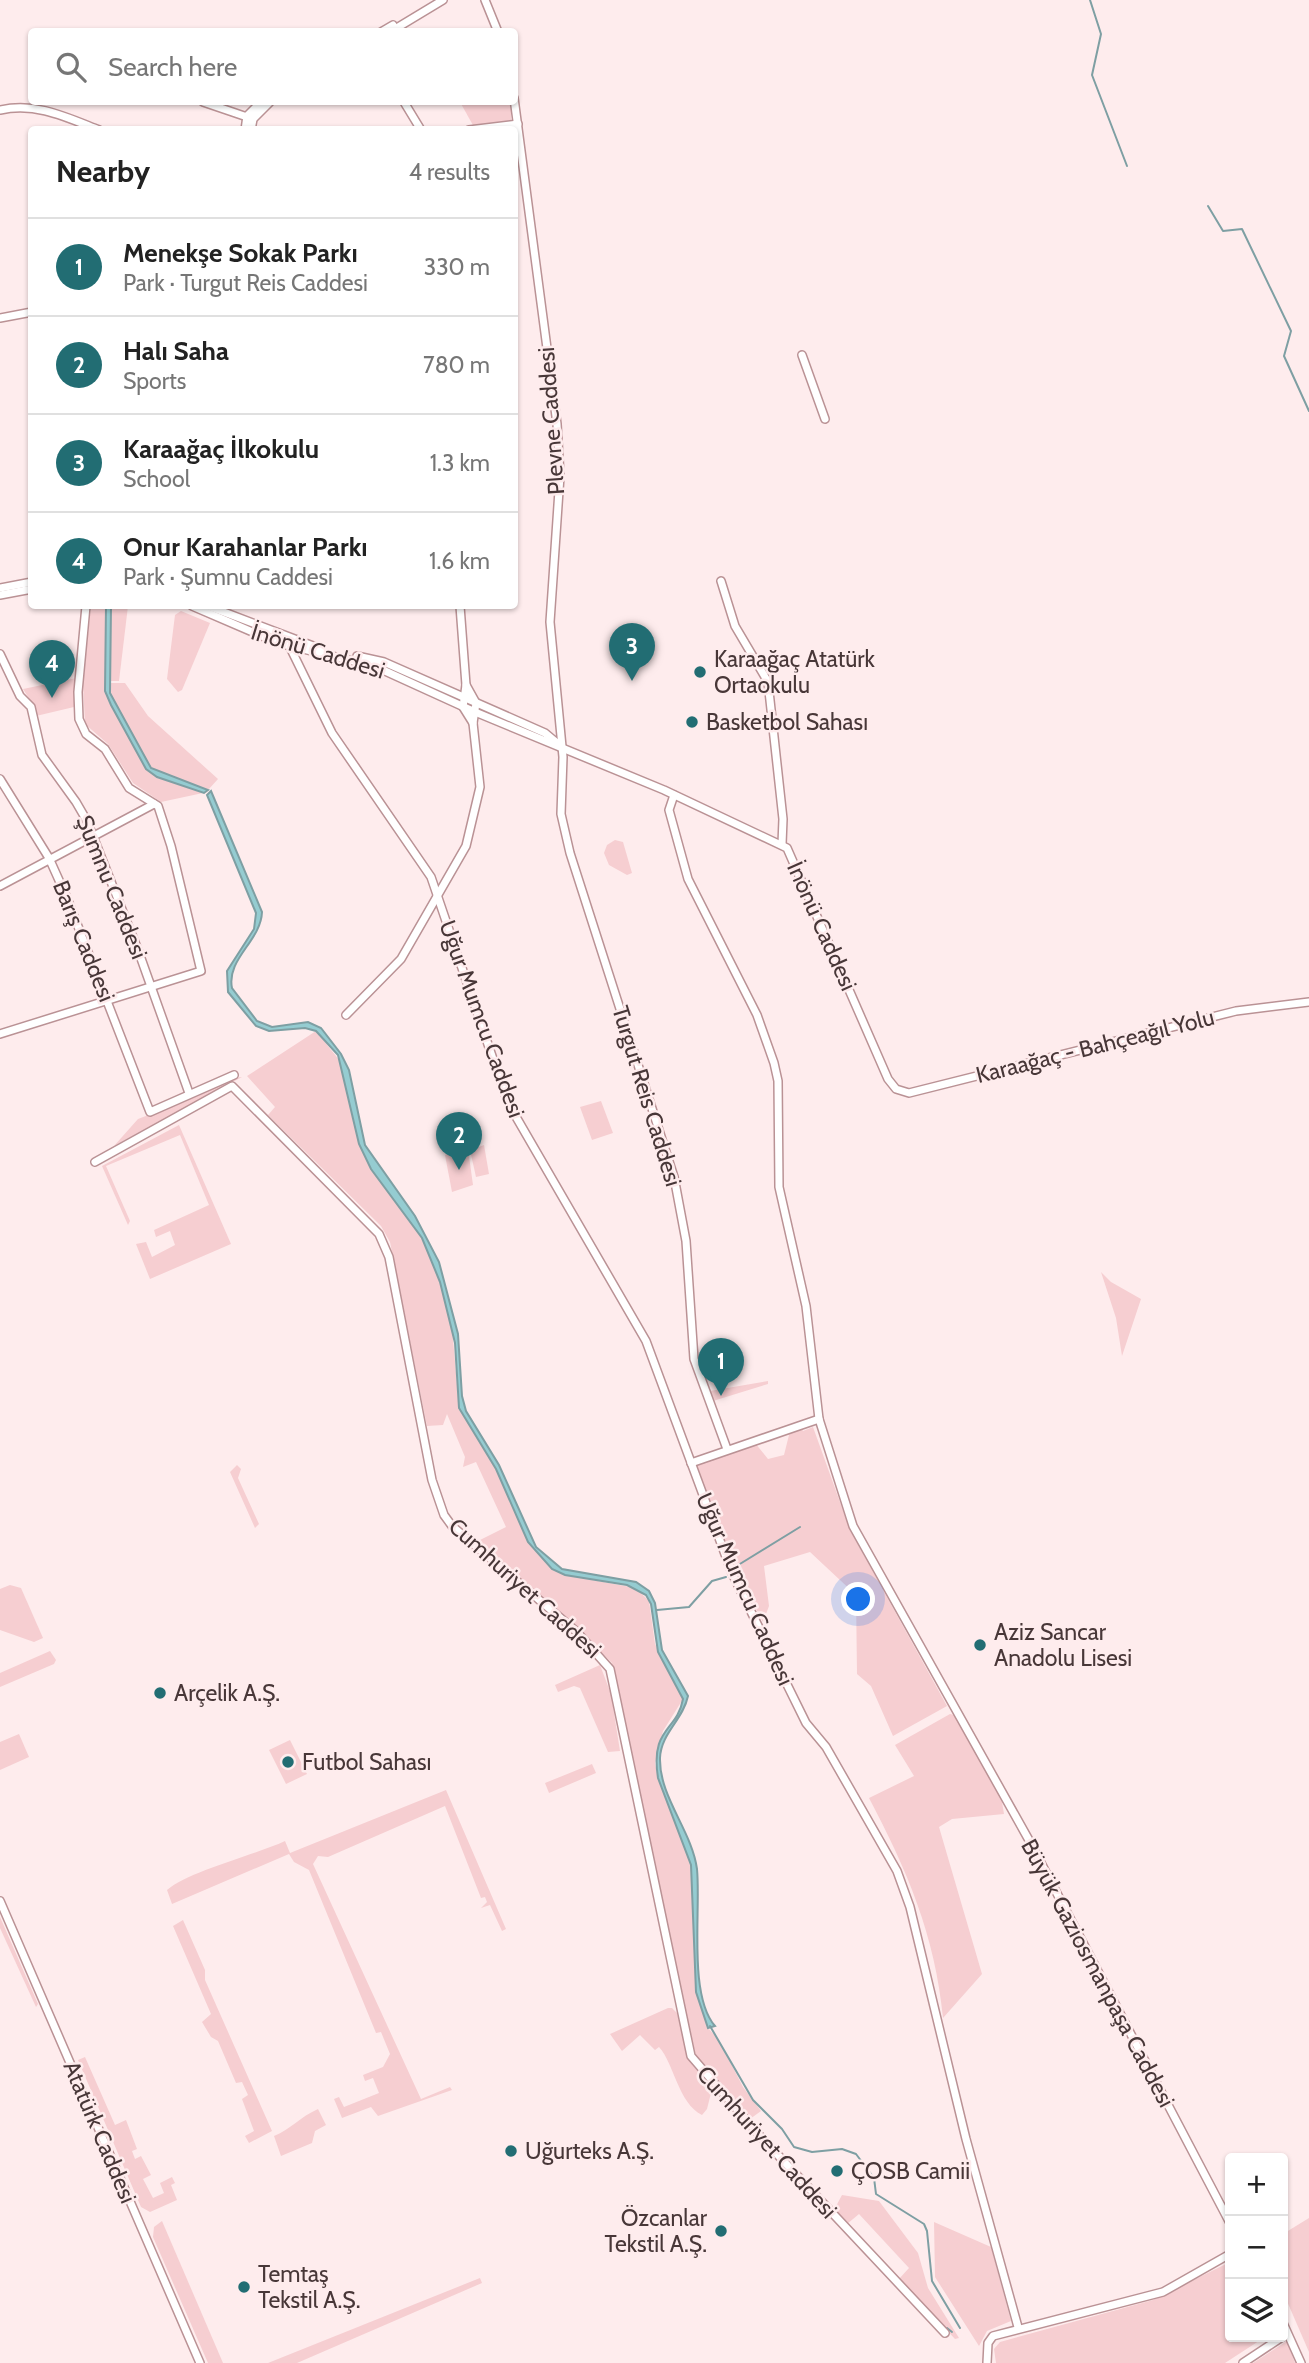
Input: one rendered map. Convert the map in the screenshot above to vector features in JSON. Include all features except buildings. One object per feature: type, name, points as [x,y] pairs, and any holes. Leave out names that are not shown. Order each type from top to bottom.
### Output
[{"type":"street","points":[[396,28],[443,0]]},
{"type":"street","points":[[485,0],[496,28]]},
{"type":"street","points":[[389,28],[422,12]]},
{"type":"street","points":[[212,105],[250,118]]},
{"type":"street","points":[[247,126],[259,105]]},
{"type":"street","points":[[250,118],[266,105]]},
{"type":"street","points":[[406,105],[419,126]]},
{"type":"street","name":"Plevne Caddesi","points":[[515,105],[556,424],[560,475],[550,622],[561,745]]},
{"type":"street","points":[[0,110],[19,106],[46,110],[88,126]]},
{"type":"street","points":[[250,118],[251,126]]},
{"type":"street","points":[[502,126],[518,124]]},
{"type":"street","points":[[0,318],[28,313]]},
{"type":"street","points":[[802,355],[825,419]]},
{"type":"street","points":[[721,581],[735,626],[768,682],[783,819],[782,845]]},
{"type":"street","points":[[0,588],[28,584]]},
{"type":"street","points":[[0,595],[28,590]]},
{"type":"street","points":[[0,1034],[201,971],[171,846],[158,806],[129,788],[105,749],[86,734],[79,719],[78,692],[86,609]]},
{"type":"street","name":"İnönü Caddesi","points":[[199,609],[290,646],[374,666],[561,745],[787,848],[800,870],[888,1079]]},
{"type":"street","name":"İnönü Caddesi","points":[[215,609],[285,637],[384,662],[464,703]]},
{"type":"street","points":[[460,609],[466,685],[464,703],[473,723]]},
{"type":"street","name":"Uğur Mumcu Caddesi","points":[[285,637],[332,733],[425,868],[437,893],[508,1103],[646,1341],[732,1573],[787,1686],[897,1871],[910,1908],[966,2139],[1018,2327]]},
{"type":"street","name":"Şumnu Caddesi","points":[[0,654],[20,696],[31,708],[41,755],[76,802],[92,837],[189,1093]]},
{"type":"street","points":[[346,1014],[401,959],[466,846],[480,787],[473,723],[475,708],[466,685]]},
{"type":"street","name":"Turgut Reis Caddesi","points":[[561,745],[561,814],[570,853],[674,1177],[686,1241],[694,1359],[727,1449]]},
{"type":"street","name":"Barış Caddesi","points":[[0,779],[49,858],[108,1000],[150,1112],[234,1076]]},
{"type":"street","name":"Büyük Gaziosmanpaşa Caddesi","points":[[674,795],[669,810],[688,879],[757,1015],[774,1063],[778,1081],[779,1187],[806,1306],[819,1419],[853,1526],[1030,1842],[1226,2216]]},
{"type":"street","points":[[0,886],[154,804]]},
{"type":"street","name":"Karaağaç - Bahçeağıl Yolu","points":[[888,1079],[896,1089],[909,1093],[1236,1011],[1309,1002]]},
{"type":"street","name":"Cumhuriyet Caddesi","points":[[95,1162],[232,1086],[379,1234],[390,1257],[432,1480],[444,1515],[577,1632],[611,1670],[691,2056],[760,2136],[945,2333]]},
{"type":"street","points":[[691,1463],[819,1419]]},
{"type":"street","name":"Atatürk Caddesi","points":[[0,1901],[200,2363]]},
{"type":"street","points":[[987,2363],[986,2352],[993,2336],[1018,2327],[1163,2291],[1225,2257]]},
{"type":"street","points":[[1243,2363],[1275,2342]]},
{"type":"street","points":[[1288,2342],[1301,2363]]},
{"type":"shaded area","points":[[462,105],[511,105],[511,122],[473,126]]},
{"type":"shaded area","points":[[91,609],[106,609],[105,691],[146,769],[157,777],[203,793],[161,802],[133,783],[108,744],[85,724],[83,683]]},
{"type":"shaded area","points":[[111,609],[128,609],[119,681],[111,681]]},
{"type":"shaded area","points":[[181,611],[210,623],[182,690],[178,692],[167,679],[175,615]]},
{"type":"shaded area","points":[[76,678],[74,707],[36,716],[23,689]]},
{"type":"shaded area","points":[[110,683],[125,683],[148,716],[218,779],[208,790],[151,768],[111,697]]},
{"type":"shaded area","points":[[615,840],[623,842],[632,873],[627,875],[609,865],[604,853],[607,845]]},
{"type":"shaded area","points":[[316,1031],[340,1061],[359,1144],[371,1169],[422,1238],[440,1282],[452,1327],[459,1408],[496,1469],[528,1542],[552,1569],[565,1575],[636,1588],[649,1601],[655,1644],[683,1699],[663,1731],[655,1763],[658,1778],[691,1865],[696,1992],[708,2028],[719,2040],[743,2087],[761,2111],[750,2119],[696,2057],[612,1663],[566,1617],[478,1541],[506,1527],[476,1462],[463,1467],[465,1457],[447,1414],[443,1425],[427,1426],[390,1242],[381,1226],[268,1115],[275,1107],[247,1076]]},
{"type":"shaded area","points":[[242,1077],[114,1146],[138,1119],[198,1096],[232,1078]]},
{"type":"shaded area","points":[[601,1101],[613,1133],[592,1140],[580,1107]]},
{"type":"shaded area","points":[[179,1125],[231,1244],[150,1279],[136,1244],[146,1242],[152,1257],[175,1245],[170,1231],[156,1237],[154,1230],[209,1205],[180,1135],[106,1166],[130,1221],[128,1225],[102,1166]]},
{"type":"shaded area","points":[[484,1145],[489,1174],[476,1177],[470,1150]]},
{"type":"shaded area","points":[[468,1149],[473,1185],[452,1192],[445,1155]]},
{"type":"shaded area","points":[[1101,1272],[1111,1282],[1141,1299],[1122,1356],[1116,1318]]},
{"type":"shaded area","points":[[768,1381],[768,1384],[713,1401],[710,1391]]},
{"type":"shaded area","points":[[801,1427],[803,1431],[813,1427],[850,1530],[947,1706],[893,1736],[871,1686],[857,1674],[856,1595],[810,1552],[764,1566],[769,1606],[763,1622],[734,1568],[695,1465],[755,1443],[768,1459],[784,1455],[790,1431]]},
{"type":"shaded area","points":[[237,1465],[241,1469],[238,1478],[259,1524],[255,1528],[230,1472]]},
{"type":"shaded area","points":[[10,1585],[21,1588],[43,1638],[34,1642],[0,1630],[0,1589]]},
{"type":"shaded area","points":[[50,1651],[56,1660],[54,1664],[0,1687],[0,1673]]},
{"type":"shaded area","points":[[600,1665],[611,1694],[620,1751],[608,1752],[580,1688],[574,1686],[558,1692],[555,1685]]},
{"type":"shaded area","points":[[950,1714],[954,1715],[1001,1796],[1004,1814],[952,1819],[939,1827],[982,1974],[943,2018],[933,1959],[917,1904],[869,1798],[914,1776],[895,1745]]},
{"type":"shaded area","points":[[19,1734],[29,1757],[0,1770],[0,1742]]},
{"type":"shaded area","name":"Futbol Sahası","points":[[290,1740],[307,1774],[286,1784],[269,1750]]},
{"type":"shaded area","points":[[592,1764],[596,1773],[549,1793],[545,1783]]},
{"type":"shaded area","points":[[446,1790],[506,1929],[502,1931],[490,1905],[481,1908],[487,1902],[485,1897],[481,1898],[445,1806],[328,1857],[318,1856],[313,1864],[421,2099],[450,2087],[452,2090],[378,2116],[371,2107],[342,2118],[334,2099],[339,2097],[344,2107],[379,2093],[373,2078],[365,2081],[363,2075],[383,2067],[390,2054],[381,2032],[376,2033],[309,1870],[294,1862],[289,1854],[172,1904],[167,1890],[190,1876],[285,1841],[290,1853]]},
{"type":"shaded area","points":[[0,1917],[38,2004],[36,2007],[0,1928]]},
{"type":"shaded area","points":[[183,1920],[205,1970],[205,1980],[272,2131],[249,2143],[245,2136],[254,2131],[242,2099],[248,2095],[242,2082],[236,2083],[218,2041],[211,2037],[202,2022],[211,2014],[173,1926]]},
{"type":"shaded area","points":[[668,2008],[677,2013],[690,2062],[712,2089],[707,2109],[702,2115],[687,2102],[659,2047],[655,2050],[640,2035],[622,2051],[610,2034]]},
{"type":"shaded area","points":[[85,2057],[115,2125],[126,2120],[137,2149],[132,2151],[135,2159],[141,2156],[151,2175],[143,2179],[153,2198],[164,2193],[160,2183],[172,2177],[175,2183],[171,2185],[177,2200],[150,2212],[141,2207],[78,2060]]},
{"type":"shaded area","points":[[318,2109],[326,2125],[315,2131],[312,2143],[281,2156],[274,2136]]},
{"type":"shaded area","points":[[842,2195],[879,2201],[918,2253],[928,2288],[959,2338],[955,2339],[899,2279],[909,2268],[859,2214],[847,2224],[834,2210]]},
{"type":"shaded area","points":[[1309,2218],[1309,2352],[1288,2304],[1288,2231]]},
{"type":"shaded area","points":[[162,2221],[223,2363],[208,2363],[153,2237],[154,2227]]},
{"type":"shaded area","points":[[934,2222],[991,2247],[1011,2321],[987,2331],[979,2346],[935,2277]]},
{"type":"shaded area","points":[[1225,2264],[1225,2342],[1257,2342],[1225,2363],[996,2363],[994,2349],[1000,2342],[1153,2300]]},
{"type":"shaded area","points":[[480,2278],[482,2283],[297,2363],[268,2363]]},
{"type":"shaded area","points":[[1287,2342],[1295,2363],[1253,2363]]},
{"type":"water","points":[[106,609],[111,609],[110,693],[151,768],[208,790],[204,793],[157,777],[146,769],[105,691]]},
{"type":"water","points":[[211,791],[262,912],[256,932],[234,968],[232,988],[257,1021],[272,1027],[308,1022],[321,1028],[341,1054],[349,1070],[365,1145],[415,1216],[439,1262],[458,1334],[462,1396],[466,1411],[499,1465],[536,1547],[562,1569],[636,1582],[649,1591],[655,1603],[662,1650],[688,1696],[661,1749],[661,1772],[670,1800],[689,1841],[697,1869],[698,1974],[701,1994],[715,2026],[708,2028],[696,1992],[691,1865],[658,1778],[657,1761],[661,1739],[680,1710],[683,1699],[658,1652],[651,1604],[646,1595],[627,1585],[565,1575],[552,1569],[528,1542],[496,1469],[459,1408],[455,1343],[440,1282],[422,1238],[371,1169],[359,1144],[338,1055],[316,1031],[305,1028],[269,1031],[256,1026],[228,992],[227,971],[254,929],[256,913],[207,795]]},
{"type":"waterway","points":[[1090,0],[1101,34],[1092,75],[1127,166]]},
{"type":"waterway","points":[[1208,206],[1223,231],[1242,229],[1291,331],[1284,356],[1309,411]]},
{"type":"waterway","points":[[735,1567],[800,1527]]},
{"type":"waterway","points":[[657,1610],[689,1607],[712,1581],[726,1577]]},
{"type":"waterway","points":[[710,2026],[753,2100],[782,2129],[794,2147],[812,2152],[842,2149],[856,2154],[874,2178],[876,2194],[924,2224],[932,2281],[960,2328]]},
{"type":"waterway","points":[[947,2328],[952,2332]]},
{"type":"place","name":"Karaağaç Atatürk Ortaokulu","points":[[700,672]]},
{"type":"place","name":"Karaağaç İlkokulu","points":[[632,681]]},
{"type":"place","name":"Onur Karahanlar Parkı","points":[[52,698]]},
{"type":"place","name":"Basketbol Sahası","points":[[692,722]]},
{"type":"place","name":"Halı Saha","points":[[459,1170]]},
{"type":"place","name":"Menekşe Sokak Parkı","points":[[721,1396]]},
{"type":"place","name":"Aziz Sancar Anadolu Lisesi","points":[[980,1645]]},
{"type":"place","name":"Arçelik A.Ş.","points":[[160,1693]]},
{"type":"place","name":"Futbol Sahası","points":[[288,1762]]},
{"type":"place","name":"Uğurteks A.Ş.","points":[[511,2151]]},
{"type":"place","name":"ÇOSB Camii","points":[[837,2171]]},
{"type":"place","name":"Özcanlar Tekstil A.Ş.","points":[[721,2231]]},
{"type":"place","name":"Temtaş Tekstil A.Ş.","points":[[244,2287]]}]
